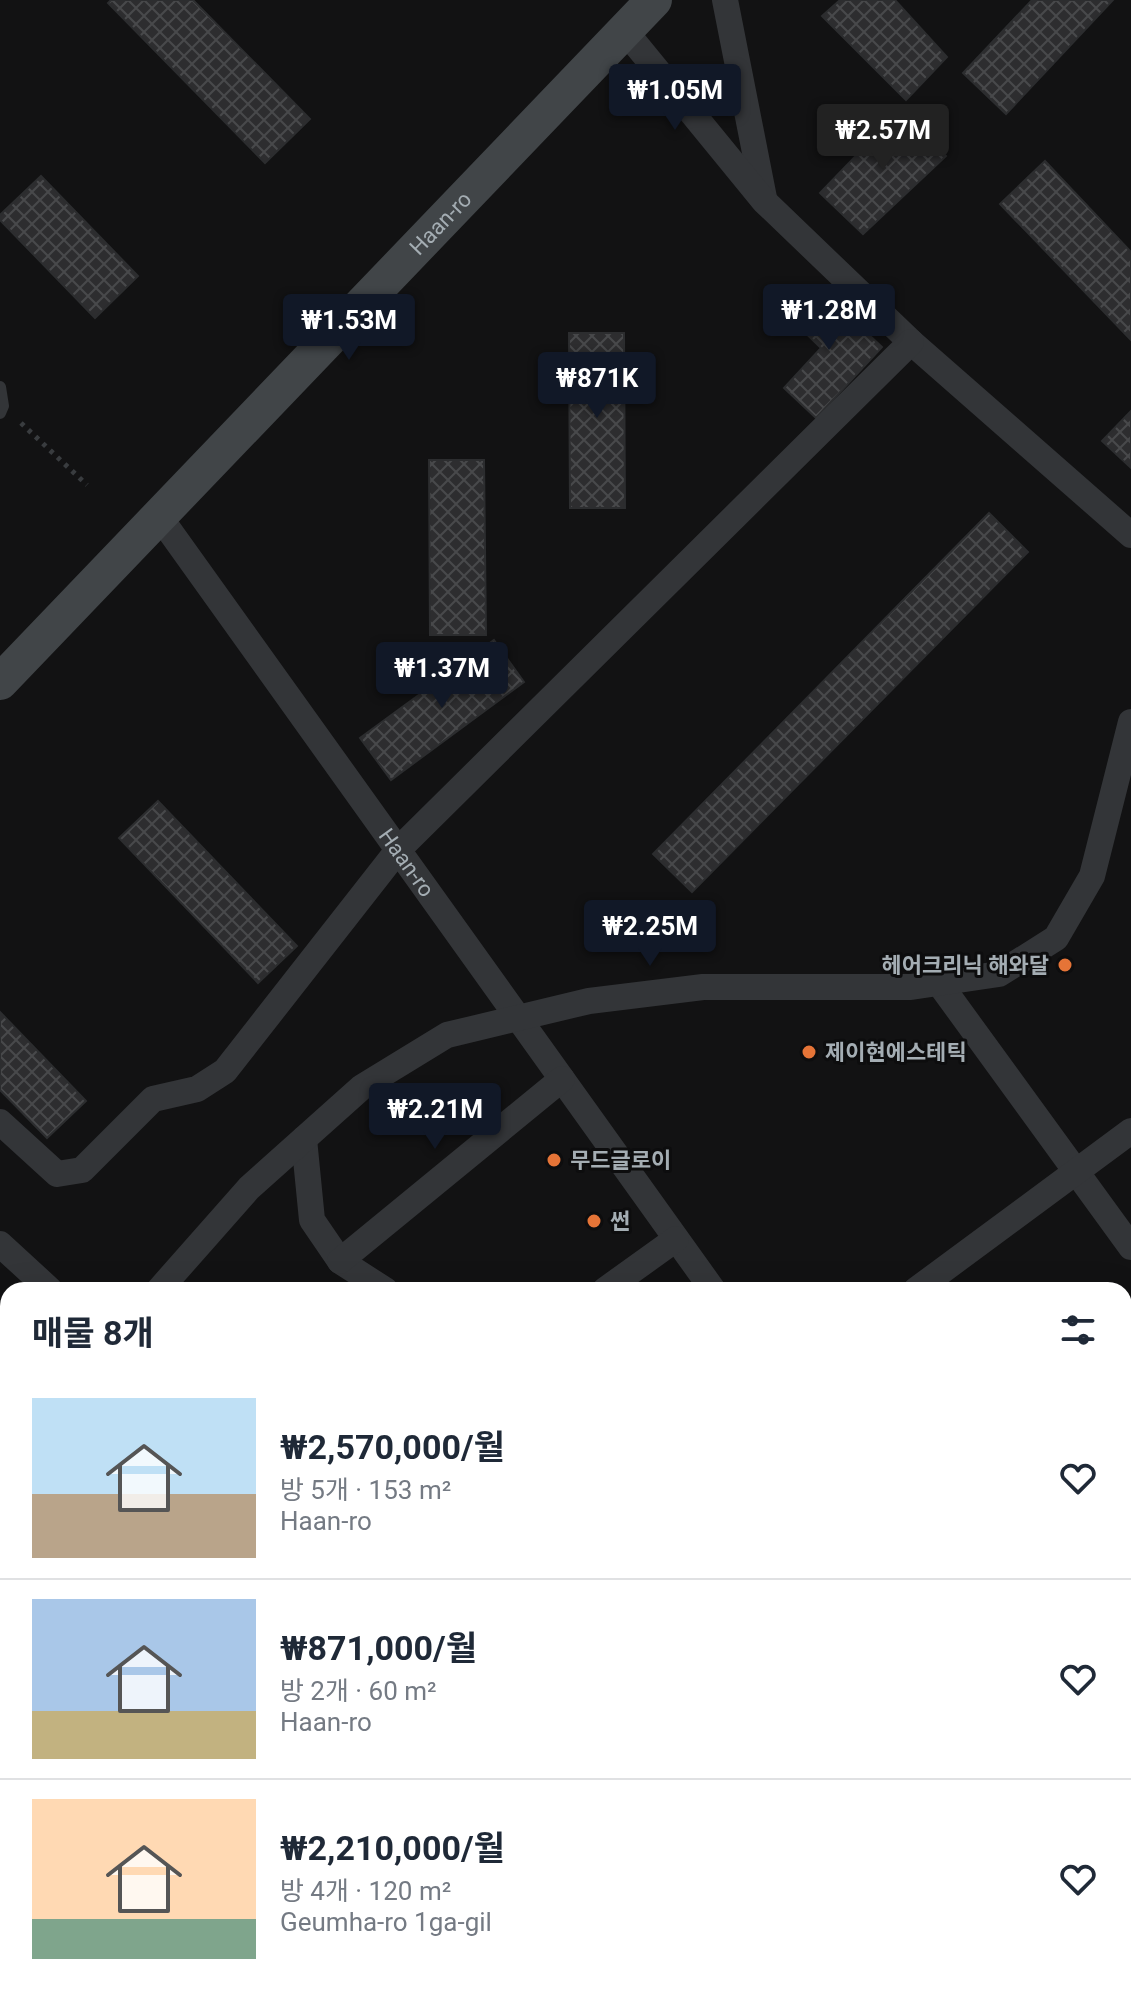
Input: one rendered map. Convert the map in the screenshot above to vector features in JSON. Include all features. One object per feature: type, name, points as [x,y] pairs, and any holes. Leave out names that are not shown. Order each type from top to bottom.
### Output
[{"type":"main road","name":"Haan-ro","points":[[0,682],[654,0]]},
{"type":"street","points":[[725,0],[764,201]]},
{"type":"street","points":[[625,31],[764,201],[911,342],[1131,535]]},
{"type":"street","points":[[0,1122],[57,1174],[82,1170],[153,1099],[197,1089],[225,1071],[398,850],[911,342]]},
{"type":"street","name":"Haan-ro","points":[[159,516],[707,1282]]},
{"type":"street","points":[[166,1282],[249,1188],[362,1087],[447,1035],[516,1015],[589,1001],[703,987],[911,987],[999,974],[1056,938],[1092,876],[1131,722]]},
{"type":"street","points":[[939,983],[1131,1247]]},
{"type":"street","points":[[340,1261],[562,1079]]},
{"type":"street","points":[[927,1282],[1131,1131]]},
{"type":"street","points":[[304,1139],[312,1220],[340,1261],[373,1282]]},
{"type":"street","points":[[616,1282],[676,1239]]},
{"type":"street","points":[[0,1244],[41,1282]]},
{"type":"lane","points":[[0,387],[1,410]]},
{"type":"path","points":[[1,410],[87,485]]},
{"type":"building","points":[[111,0],[193,0],[310,119],[265,163],[108,3]]},
{"type":"building","points":[[840,0],[895,0],[947,57],[906,100],[822,16]]},
{"type":"building","points":[[1032,0],[1113,0],[1006,114],[963,73]]},
{"type":"building","points":[[902,108],[946,156],[863,234],[820,193]]},
{"type":"building","points":[[1045,161],[1131,252],[1131,340],[1000,204]]},
{"type":"building","points":[[41,176],[138,276],[95,318],[0,220],[0,215]]},
{"type":"building","points":[[818,287],[882,347],[816,418],[784,388],[821,348],[789,317]]},
{"type":"building","points":[[569,333],[624,333],[625,508],[570,508]]},
{"type":"building","points":[[1131,411],[1131,468],[1102,441]]},
{"type":"building","points":[[429,460],[484,460],[486,635],[430,635]]},
{"type":"building","points":[[989,513],[1028,552],[692,892],[653,854]]},
{"type":"building","points":[[494,640],[524,682],[391,780],[360,738]]},
{"type":"building","points":[[158,801],[297,946],[258,983],[119,838]]},
{"type":"building","points":[[0,1012],[86,1101],[47,1138],[0,1090]]},
{"type":"place","name":"헤어크리닉 해와달","points":[[1065,965]]},
{"type":"place","name":"제이현에스테틱","points":[[809,1052]]},
{"type":"place","name":"무드글로이","points":[[554,1160]]},
{"type":"place","name":"썬","points":[[594,1221]]}]
